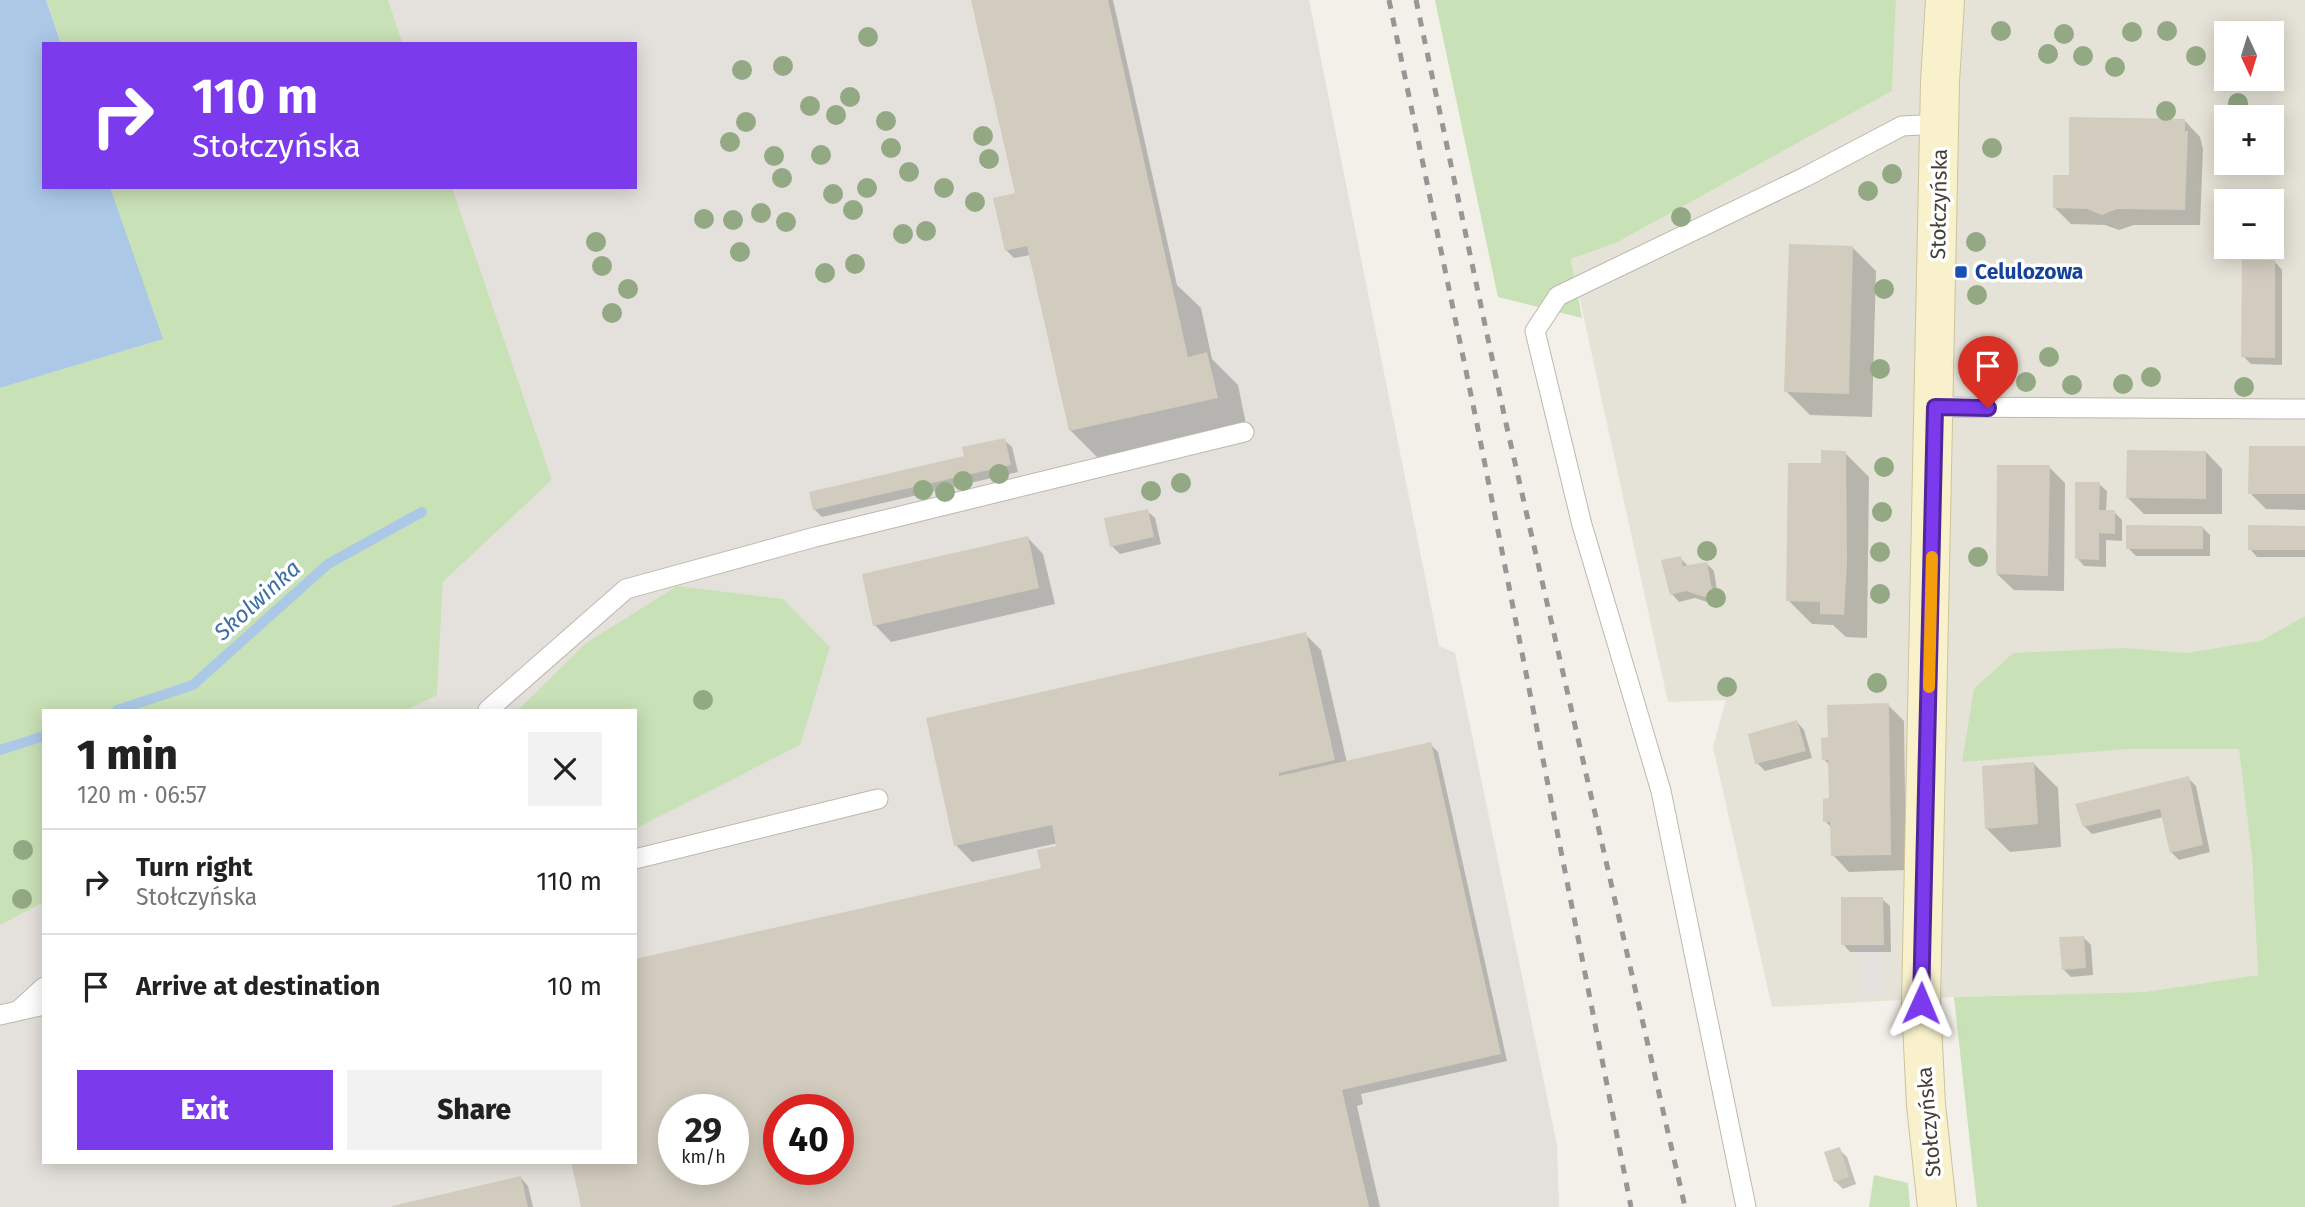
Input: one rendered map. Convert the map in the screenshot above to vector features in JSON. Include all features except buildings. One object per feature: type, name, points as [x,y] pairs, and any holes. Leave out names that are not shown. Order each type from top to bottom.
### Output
[{"type":"street","name":"Stołczyńska","points":[[1937,1207],[1926,1105],[1921,1003],[1945,0]]},
{"type":"lane","points":[[1746,1207],[1661,791],[1582,525],[1535,331],[1558,296],[1805,177],[1902,126],[1940,124]]},
{"type":"lane","points":[[1935,407],[2305,409]]},
{"type":"lane","points":[[489,709],[626,589],[815,537],[1244,432]]},
{"type":"lane","points":[[637,859],[878,799]]},
{"type":"lane","points":[[9,1013],[42,988]]},
{"type":"lane","points":[[9,1013],[42,1005]]},
{"type":"shaded area","points":[[388,0],[1309,0],[1439,646],[1455,653],[1557,1145],[1559,1207],[0,1207],[0,925],[42,903],[42,1164],[637,1164],[637,709],[409,709],[437,694],[443,582],[552,480],[453,189],[637,189],[637,42],[402,42]]},
{"type":"shaded area","points":[[1896,0],[2305,0],[2305,616],[2260,641],[2228,648],[2252,857],[2258,975],[2145,992],[1954,997],[1772,1007],[1713,747],[1726,700],[1668,702],[1571,259],[1616,243],[1892,91]]},
{"type":"shaded area","points":[[1858,945],[1884,945],[1885,995],[1859,995]]},
{"type":"green space","points":[[46,0],[388,0],[402,42],[60,42]]},
{"type":"green space","points":[[1435,0],[1896,0],[1892,91],[1616,243],[1571,259],[1582,318],[1498,297]]},
{"type":"green space","points":[[111,189],[453,189],[552,480],[443,582],[437,695],[409,709],[42,709],[42,903],[0,925],[0,388],[162,339]]},
{"type":"green space","points":[[677,586],[783,599],[830,647],[800,745],[637,828],[637,709],[519,709],[586,643]]},
{"type":"green space","points":[[2305,616],[2305,1207],[1977,1207],[1954,997],[2145,992],[2258,975],[2252,857],[2239,749],[2128,749],[1962,762],[1974,689],[2013,653],[2124,648],[2187,653],[2260,641]]},
{"type":"green space","points":[[1874,1175],[1908,1183],[1910,1207],[1869,1207]]},
{"type":"water","points":[[0,0],[46,0],[60,42],[42,42],[42,189],[111,189],[163,339],[0,388]]},
{"type":"waterway","name":"Skolwinka","points":[[120,709],[193,685],[328,564],[422,512]]},
{"type":"waterway","name":"Skolwinka","points":[[0,750],[42,737]]},
{"type":"railway","points":[[1389,0],[1477,424],[1631,1207]]},
{"type":"railway","points":[[1416,0],[1505,419],[1685,1207]]},
{"type":"slow traffic","points":[[1929,687],[1932,557]]},
{"type":"place","name":"Celulozowa","points":[[1961,272]]},
{"type":"route","points":[[1921,1003],[1935,407],[1988,408]]}]
